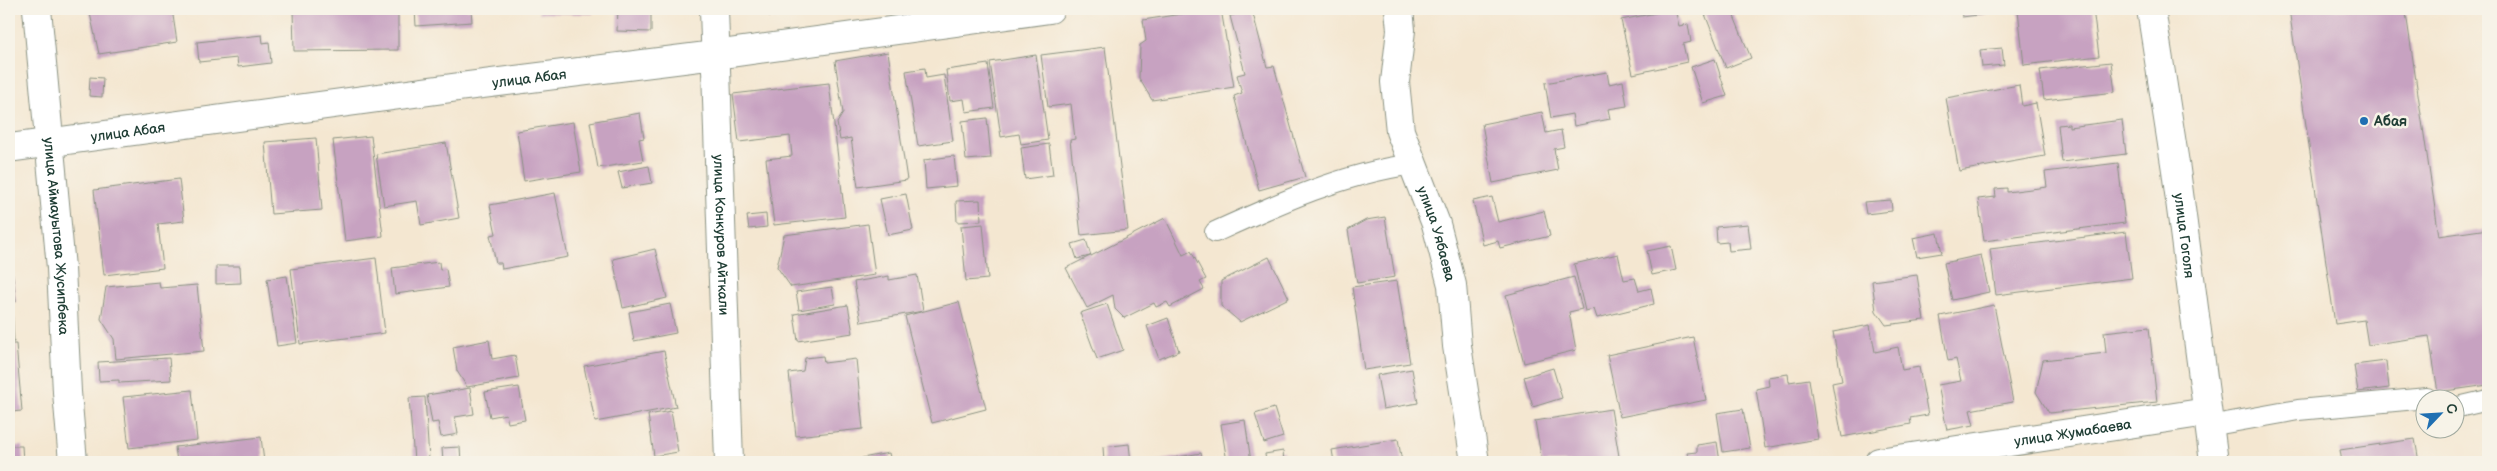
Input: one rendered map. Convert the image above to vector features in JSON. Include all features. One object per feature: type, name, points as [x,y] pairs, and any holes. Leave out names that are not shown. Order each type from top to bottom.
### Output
[{"type":"street","name":"улица Аймауытова Жусипбека","points":[[37,9],[61,268],[67,392],[73,462]]},
{"type":"street","name":"улица Конкуров Айткали","points":[[714,9],[729,462]]},
{"type":"street","name":"улица Абая","points":[[9,148],[715,56],[1050,9]]},
{"type":"street","name":"улица Уябаева","points":[[1399,9],[1401,30],[1395,82],[1400,132],[1436,224],[1452,285],[1457,346],[1475,462]]},
{"type":"street","name":"улица Гоголя","points":[[2151,9],[2176,170],[2214,462]]},
{"type":"street","name":"улица Жумабаева","points":[[1879,462],[2208,419]]},
{"type":"lane","points":[[1215,232],[1309,190],[1379,169],[1413,164]]},
{"type":"lane","points":[[2208,419],[2414,399]]},
{"type":"lane","points":[[2464,406],[2488,400]]},
{"type":"building","points":[[89,9],[172,9],[177,42],[99,54]]},
{"type":"building","points":[[293,9],[398,9],[398,50],[294,51]]},
{"type":"building","points":[[415,9],[471,9],[472,22],[416,26]]},
{"type":"building","points":[[539,9],[593,9],[593,14],[539,13]]},
{"type":"building","points":[[618,9],[651,9],[651,32],[617,31]]},
{"type":"building","points":[[769,9],[818,9],[818,10],[769,16]]},
{"type":"building","points":[[1221,9],[1234,87],[1152,100],[1139,78],[1140,45],[1146,41],[1143,20]]},
{"type":"building","points":[[1675,9],[1679,26],[1688,24],[1691,42],[1683,44],[1687,62],[1633,74],[1621,20]]},
{"type":"building","points":[[1703,9],[1731,9],[1751,58],[1726,68]]},
{"type":"building","points":[[1907,9],[1921,9],[1921,14],[1909,16]]},
{"type":"building","points":[[1961,9],[2093,9],[2099,56],[2024,65],[2018,10],[1962,17]]},
{"type":"building","name":"Абая","points":[[2289,9],[2425,9],[2406,13],[2439,236],[2488,229],[2488,385],[2464,388],[2437,388],[2429,336],[2368,345],[2364,320],[2335,324]]},
{"type":"building","points":[[1252,10],[1267,67],[1274,66],[1305,177],[1259,190],[1234,96],[1242,93],[1237,75],[1245,73],[1230,16]]},
{"type":"building","points":[[262,35],[263,43],[269,42],[271,63],[238,67],[237,58],[199,62],[197,42]]},
{"type":"building","points":[[1105,47],[1128,230],[1081,235],[1070,140],[1075,139],[1071,104],[1048,107],[1041,55]]},
{"type":"building","points":[[2002,48],[2004,65],[1982,67],[1980,50]]},
{"type":"building","points":[[888,52],[907,180],[858,187],[851,138],[840,140],[837,123],[843,113],[835,61]]},
{"type":"building","points":[[1036,55],[1048,140],[1021,144],[1019,134],[1001,137],[990,62]]},
{"type":"building","points":[[1715,59],[1727,96],[1703,103],[1691,67]]},
{"type":"building","points":[[2111,62],[2115,92],[2044,100],[2040,70]]},
{"type":"building","points":[[988,64],[994,108],[966,112],[964,99],[950,101],[946,70]]},
{"type":"building","points":[[925,68],[926,78],[944,75],[953,141],[918,146],[906,71]]},
{"type":"building","points":[[1607,72],[1609,84],[1623,81],[1627,106],[1608,109],[1610,119],[1574,126],[1572,114],[1551,118],[1545,83]]},
{"type":"building","points":[[90,77],[103,78],[102,97],[89,96]]},
{"type":"building","points":[[829,83],[845,217],[774,225],[766,159],[792,156],[790,136],[739,142],[733,94]]},
{"type":"building","points":[[2019,85],[2022,106],[2036,103],[2045,156],[1959,171],[1946,98]]},
{"type":"building","points":[[1542,112],[1546,133],[1561,130],[1564,147],[1554,149],[1558,170],[1493,183],[1482,124]]},
{"type":"building","points":[[640,113],[644,138],[639,139],[643,161],[598,168],[590,122]]},
{"type":"building","points":[[987,118],[991,158],[966,160],[962,121]]},
{"type":"building","points":[[2122,120],[2126,154],[2062,162],[2058,125],[2069,124],[2069,127]]},
{"type":"building","points":[[573,122],[581,172],[524,181],[517,131]]},
{"type":"building","points":[[371,136],[383,236],[345,241],[333,140]]},
{"type":"building","points":[[316,138],[322,210],[271,214],[265,142]]},
{"type":"building","points":[[446,143],[459,218],[421,225],[417,201],[384,206],[376,154]]},
{"type":"building","points":[[1049,144],[1053,175],[1025,179],[1021,148]]},
{"type":"building","points":[[954,156],[957,186],[926,189],[924,160]]},
{"type":"building","points":[[2118,163],[2125,223],[1984,241],[1978,199],[1996,197],[1995,189],[2007,188],[2007,192],[2047,187],[2045,172]]},
{"type":"building","points":[[649,166],[652,183],[622,188],[618,172]]},
{"type":"building","points":[[179,179],[184,221],[158,224],[163,268],[104,275],[94,190]]},
{"type":"building","points":[[555,193],[568,257],[502,269],[501,263],[496,263],[490,235],[496,234],[490,205]]},
{"type":"building","points":[[906,194],[913,230],[888,235],[880,199]]},
{"type":"building","points":[[1492,197],[1498,222],[1544,211],[1550,236],[1500,248],[1498,241],[1483,245],[1473,201]]},
{"type":"building","points":[[980,200],[981,221],[957,222],[956,201]]},
{"type":"building","points":[[1891,200],[1892,211],[1866,214],[1864,202]]},
{"type":"building","points":[[766,214],[767,227],[749,229],[747,216]]},
{"type":"building","points":[[1385,217],[1395,277],[1357,283],[1348,230],[1366,220]]},
{"type":"building","points":[[1165,218],[1183,255],[1191,251],[1206,279],[1200,282],[1204,289],[1170,307],[1167,302],[1156,307],[1154,303],[1124,318],[1115,309],[1113,295],[1087,308],[1066,268],[1090,256],[1077,259],[1072,244],[1086,240],[1091,256]]},
{"type":"building","points":[[868,224],[875,275],[791,287],[777,267],[784,235]]},
{"type":"building","points":[[983,224],[988,279],[966,281],[961,226]]},
{"type":"building","points":[[1748,224],[1751,249],[1729,251],[1728,242],[1717,243],[1716,227]]},
{"type":"building","points":[[2126,232],[2132,278],[1996,295],[1990,249]]},
{"type":"building","points":[[1938,233],[1942,253],[1917,257],[1913,238]]},
{"type":"building","points":[[9,245],[16,302],[9,302]]},
{"type":"building","points":[[1671,246],[1676,270],[1652,275],[1647,251]]},
{"type":"building","points":[[655,249],[667,298],[623,308],[613,259]]},
{"type":"building","points":[[1618,254],[1624,280],[1635,278],[1639,291],[1651,288],[1654,304],[1597,318],[1594,309],[1585,311],[1574,264]]},
{"type":"building","points":[[1981,255],[1989,292],[1952,300],[1944,263]]},
{"type":"building","points":[[1269,257],[1289,298],[1240,322],[1221,306],[1221,281]]},
{"type":"building","points":[[376,258],[385,333],[300,344],[291,269]]},
{"type":"building","points":[[439,262],[440,270],[446,269],[449,287],[395,294],[392,268]]},
{"type":"building","points":[[216,266],[240,266],[241,283],[216,284]]},
{"type":"building","points":[[917,275],[923,311],[861,322],[854,282],[889,276],[889,280]]},
{"type":"building","points":[[1917,275],[1924,320],[1886,325],[1876,311],[1872,281]]},
{"type":"building","points":[[287,276],[297,343],[277,346],[267,279]]},
{"type":"building","points":[[1574,277],[1582,309],[1569,312],[1576,350],[1524,363],[1506,295]]},
{"type":"building","points":[[1397,281],[1410,363],[1364,370],[1352,287]]},
{"type":"building","points":[[159,282],[160,288],[197,285],[204,351],[116,359],[114,339],[101,319],[106,287]]},
{"type":"building","points":[[832,287],[835,304],[799,310],[796,292]]},
{"type":"building","points":[[959,302],[986,409],[932,423],[905,316]]},
{"type":"building","points":[[670,304],[676,333],[634,341],[629,312]]},
{"type":"building","points":[[1107,304],[1123,350],[1097,359],[1080,313]]},
{"type":"building","points":[[848,305],[853,333],[798,341],[794,314]]},
{"type":"building","points":[[1994,305],[2013,402],[1970,410],[1974,425],[1947,430],[1938,385],[1961,381],[1956,359],[1948,361],[1940,316]]},
{"type":"building","points":[[9,306],[12,306],[14,342],[9,342]]},
{"type":"building","points":[[1168,318],[1179,351],[1159,359],[1147,326]]},
{"type":"building","points":[[1870,325],[1875,352],[1898,347],[1902,370],[1919,367],[1928,415],[1910,418],[1911,424],[1842,437],[1832,383],[1842,381],[1833,332]]},
{"type":"building","points":[[2149,327],[2157,402],[2049,413],[2036,392],[2043,360],[2106,353],[2104,332]]},
{"type":"building","points":[[1693,337],[1706,400],[1620,417],[1607,355]]},
{"type":"building","points":[[489,340],[492,359],[515,355],[519,378],[467,387],[457,371],[453,347]]},
{"type":"building","points":[[9,344],[16,344],[22,411],[9,412]]},
{"type":"building","points":[[664,351],[676,407],[595,422],[584,366]]},
{"type":"building","points":[[823,356],[824,363],[856,359],[863,429],[796,436],[789,373],[803,371],[805,358]]},
{"type":"building","points":[[169,358],[171,380],[119,383],[119,380],[99,381],[98,362]]},
{"type":"building","points":[[2386,361],[2389,388],[2358,392],[2354,365]]},
{"type":"building","points":[[1553,368],[1562,398],[1533,407],[1524,377]]},
{"type":"building","points":[[1412,369],[1418,403],[1383,409],[1377,375]]},
{"type":"building","points":[[1788,374],[1789,382],[1809,379],[1818,439],[1765,448],[1756,389],[1769,386],[1768,377]]},
{"type":"building","points":[[519,387],[525,420],[508,423],[506,414],[490,417],[485,392]]},
{"type":"building","points":[[470,388],[474,414],[455,417],[458,434],[441,437],[438,422],[432,423],[427,395]]},
{"type":"building","points":[[192,390],[197,440],[129,448],[123,397]]},
{"type":"building","points":[[425,397],[429,460],[414,461],[409,398]]},
{"type":"building","points":[[1274,408],[1283,437],[1264,443],[1255,414]]},
{"type":"building","points":[[1611,409],[1620,462],[1542,462],[1535,421]]},
{"type":"building","points":[[1743,409],[1750,448],[1723,452],[1717,413]]},
{"type":"building","points":[[671,411],[678,452],[654,456],[648,415]]},
{"type":"building","points":[[1245,420],[1251,462],[1227,462],[1221,424]]},
{"type":"building","points":[[261,437],[264,462],[177,462],[175,447]]},
{"type":"building","points":[[1398,439],[1402,462],[1334,462],[1332,450]]},
{"type":"building","points":[[2415,439],[2419,462],[2342,462],[2340,450]]},
{"type":"building","points":[[1717,442],[1720,462],[1689,462],[1687,453],[1697,452],[1697,445]]},
{"type":"building","points":[[1129,444],[1131,462],[1104,462],[1103,447]]},
{"type":"building","points":[[9,446],[22,446],[23,462],[9,462]]},
{"type":"building","points":[[460,447],[461,462],[443,462],[442,448]]},
{"type":"building","points":[[1283,451],[1284,462],[1266,462],[1265,454]]},
{"type":"building","points":[[889,453],[891,462],[862,462],[862,458]]},
{"type":"building","points":[[1201,453],[1203,462],[1156,462],[1156,461]]},
{"type":"place","name":"Абая","points":[[2364,121]]}]
